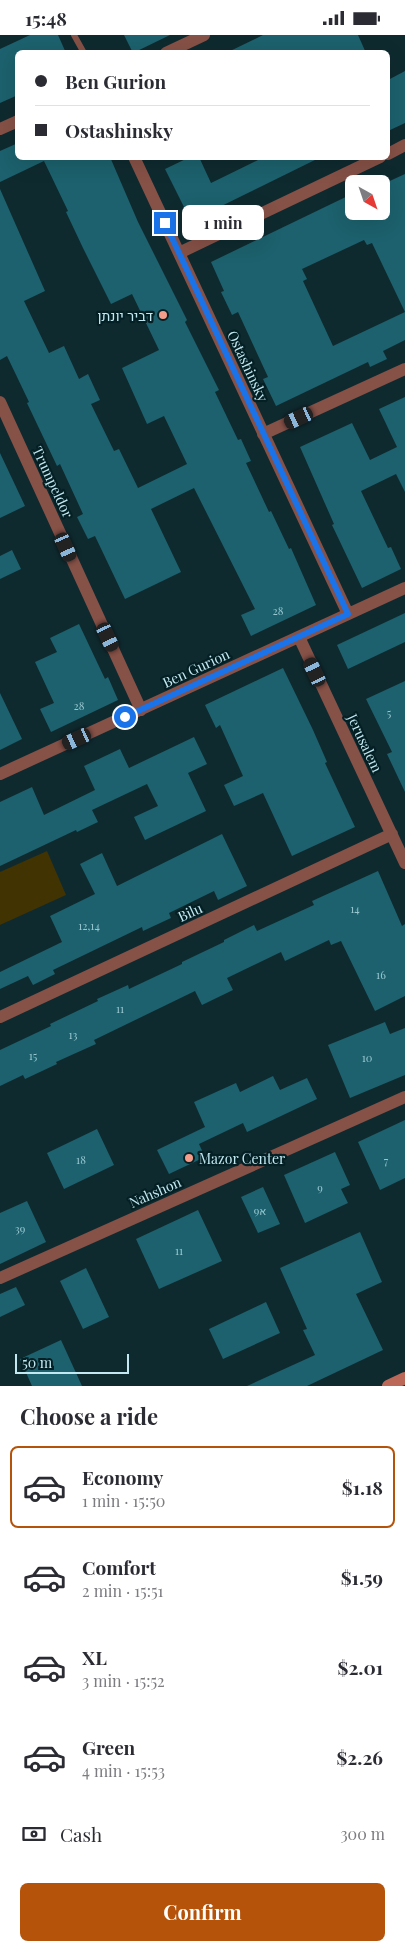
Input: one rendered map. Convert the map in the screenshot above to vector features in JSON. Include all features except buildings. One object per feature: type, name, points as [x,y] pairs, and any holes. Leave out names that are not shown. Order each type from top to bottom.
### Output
[{"type":"main road","points":[[388,1386],[405,1378]]},
{"type":"street","points":[[172,50],[204,35]]},
{"type":"street","points":[[0,129],[15,122]]},
{"type":"street","points":[[390,153],[405,145]]},
{"type":"street","name":"Ostashinsky","points":[[135,160],[348,614]]},
{"type":"street","points":[[179,253],[374,160]]},
{"type":"street","points":[[264,434],[405,369]]},
{"type":"street","name":"Trumpeldor","points":[[0,402],[141,710]]},
{"type":"street","name":"Ben Gurion","points":[[0,774],[405,588]]},
{"type":"street","name":"Jerusalem","points":[[299,637],[405,863]]},
{"type":"street","name":"Bilu","points":[[0,1017],[392,835]]},
{"type":"street","name":"Nahshon","points":[[0,1278],[405,1097]]},
{"type":"lane","points":[[74,35],[82,50]]},
{"type":"shaded area","points":[[47,851],[66,895],[0,925],[0,872]]},
{"type":"place","name":"דביר יונתן","points":[[163,315]]},
{"type":"place","name":"Mazor Center","points":[[189,1158]]},
{"type":"route","points":[[125,717],[348,614],[165,223]]}]
